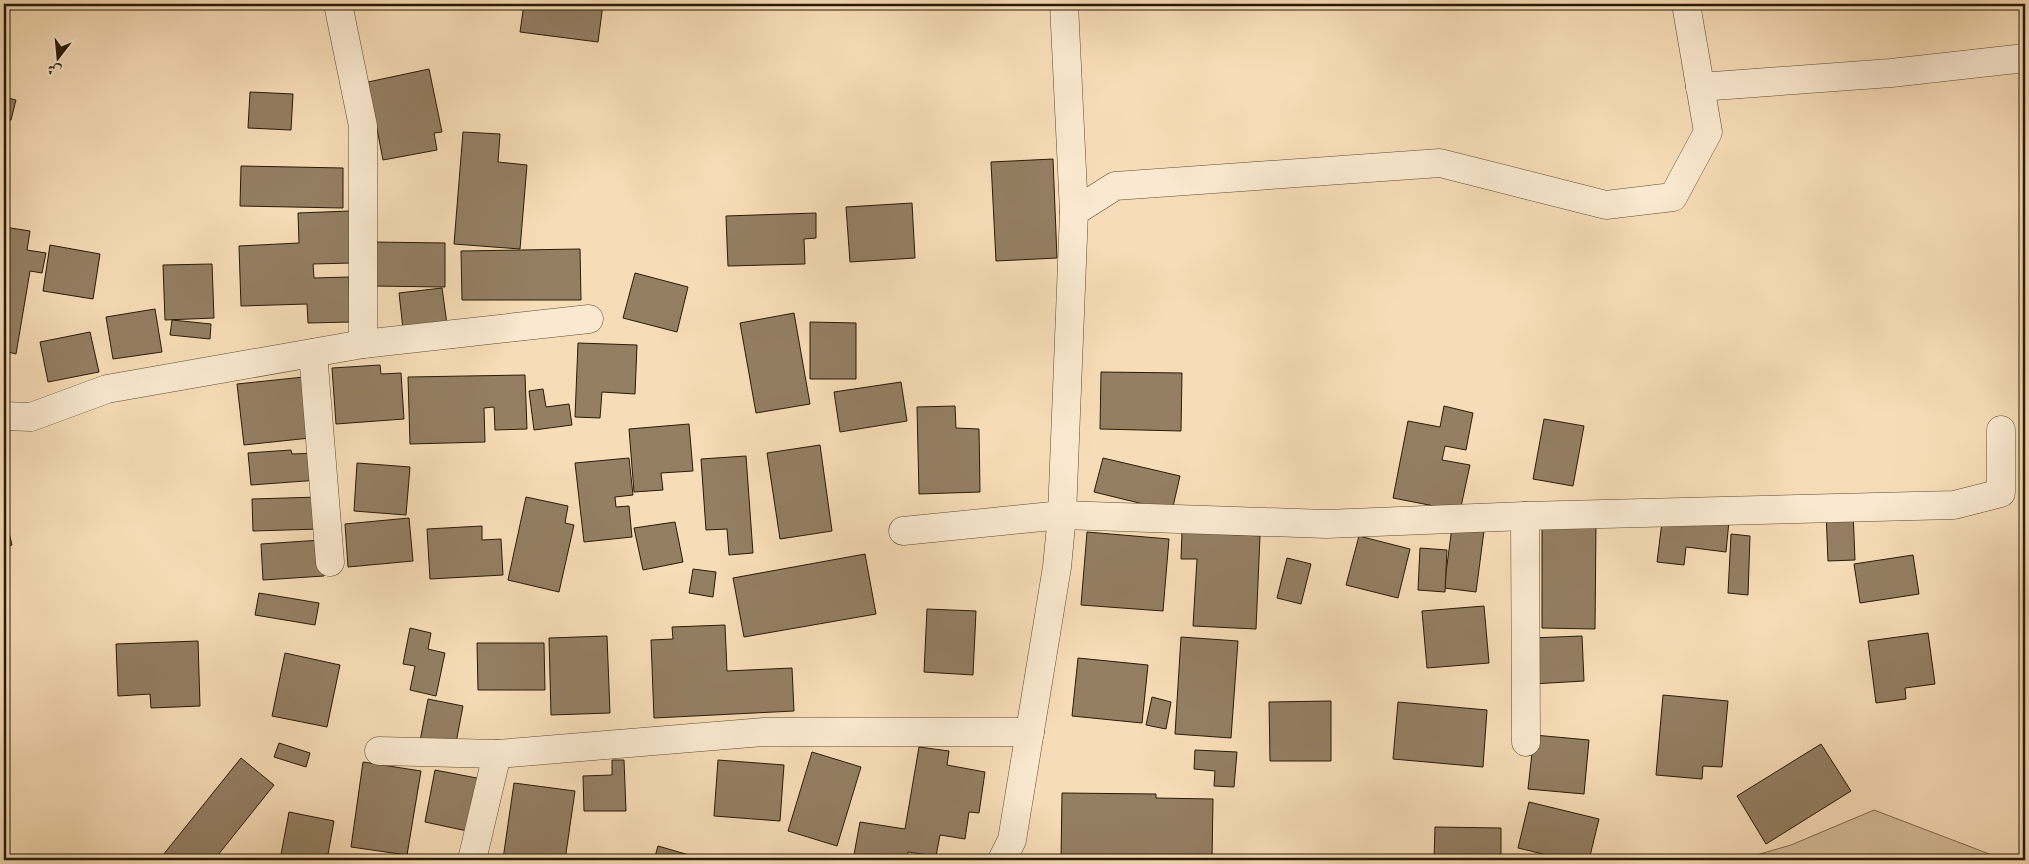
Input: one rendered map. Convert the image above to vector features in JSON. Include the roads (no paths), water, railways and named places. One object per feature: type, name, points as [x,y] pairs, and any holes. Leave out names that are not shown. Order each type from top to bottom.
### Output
[{"type":"street","points":[[338,4],[363,126],[363,344]]},
{"type":"street","points":[[1002,860],[1012,840],[1057,567],[1062,515],[1074,212],[1064,4]]},
{"type":"street","points":[[1074,212],[1115,186],[1440,163],[1606,205],[1673,197],[1708,132],[1686,4]]},
{"type":"street","points":[[1700,88],[1891,73],[2025,58]]},
{"type":"street","points":[[4,416],[31,416],[107,389],[363,344],[589,319]]},
{"type":"street","points":[[313,353],[330,562]]},
{"type":"street","points":[[902,531],[1062,515],[1326,524],[1525,516],[1954,505],[2001,493],[2001,430]]},
{"type":"street","points":[[1525,516],[1526,742]]},
{"type":"street","points":[[379,751],[498,754],[764,732],[1030,732]]},
{"type":"street","points":[[472,860],[498,754]]}]
